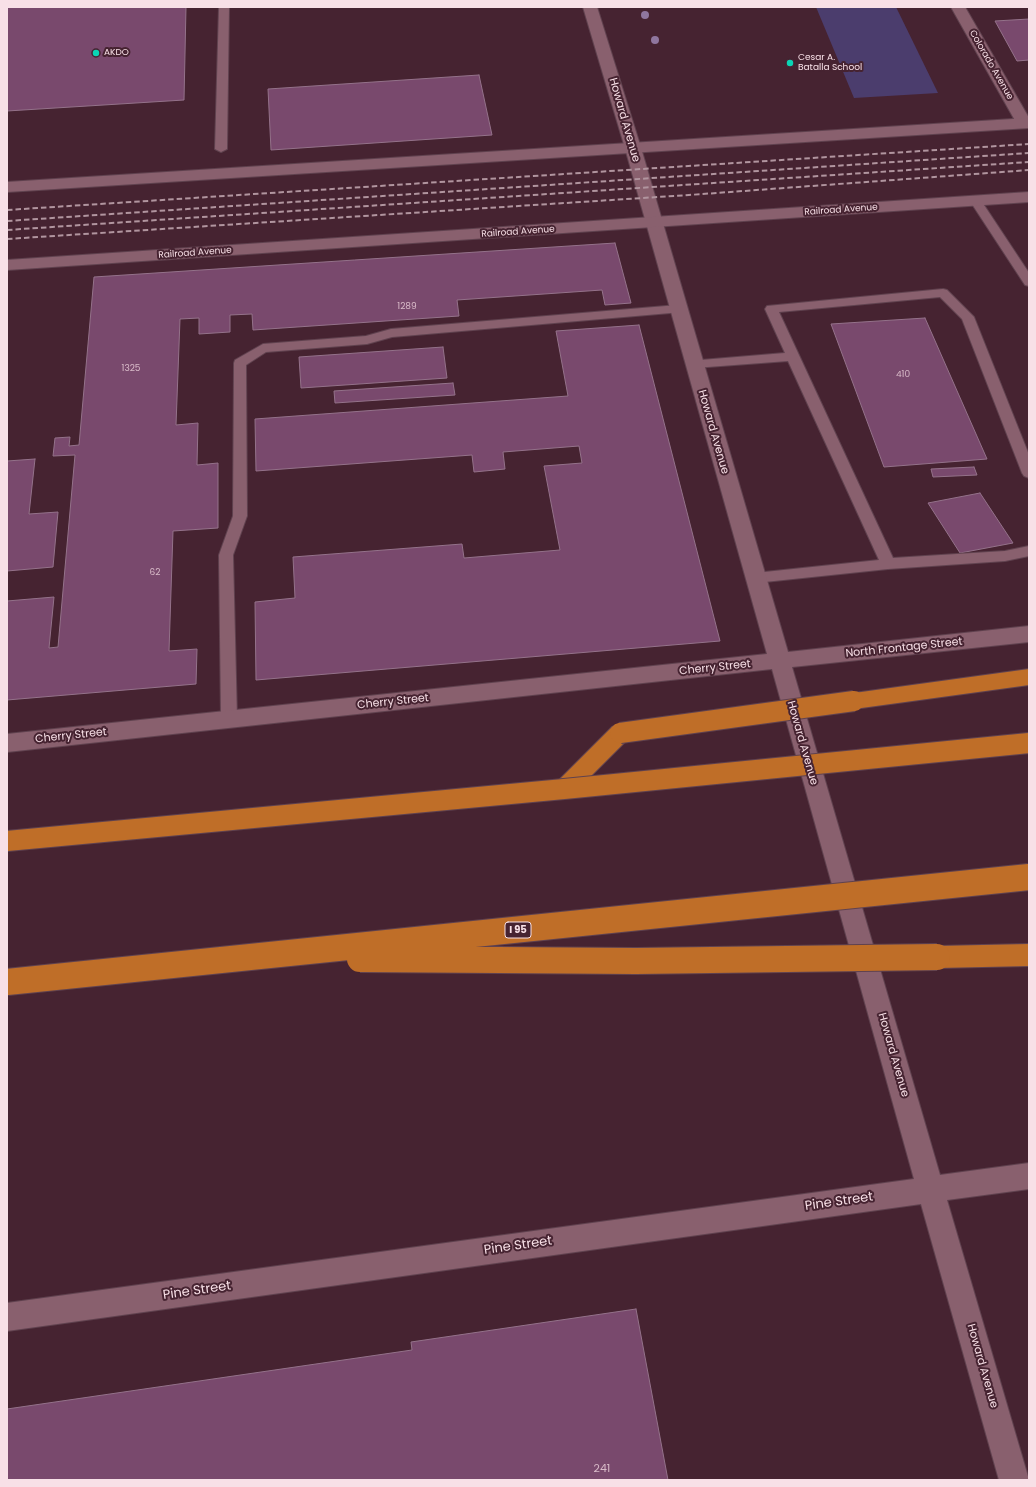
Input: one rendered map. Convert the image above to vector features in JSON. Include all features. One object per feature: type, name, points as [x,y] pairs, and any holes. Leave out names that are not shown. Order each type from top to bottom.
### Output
[{"type":"highway","points":[[564,789],[620,733],[1029,677]]},
{"type":"highway","points":[[7,841],[564,789],[1029,743]]},
{"type":"highway","name":"I 95","points":[[7,982],[255,958],[1029,877]]},
{"type":"highway","points":[[255,958],[636,961],[1029,955]]},
{"type":"street","name":"Howard Avenue","points":[[590,7],[633,148],[653,223],[1014,1480]]},
{"type":"street","name":"Colorado Avenue","points":[[958,7],[1027,123]]},
{"type":"street","points":[[7,187],[1027,123]]},
{"type":"street","name":"Railroad Avenue","points":[[7,266],[1029,197]]},
{"type":"street","name":"North Frontage Street","points":[[779,662],[1029,634]]},
{"type":"street","name":"Cherry Street","points":[[7,743],[779,662]]},
{"type":"street","name":"Pine Street","points":[[7,1317],[1029,1176]]},
{"type":"lane","points":[[221,149],[224,7]]},
{"type":"lane","points":[[976,201],[1029,282]]},
{"type":"lane","points":[[888,564],[772,309],[943,294],[968,317],[1029,473]]},
{"type":"lane","points":[[229,719],[226,555],[240,516],[240,363],[263,348],[367,340],[390,333],[678,309]]},
{"type":"lane","points":[[694,364],[793,356]]},
{"type":"lane","points":[[755,578],[888,564],[1005,556],[1029,551]]},
{"type":"shaded area","points":[[816,7],[896,7],[938,93],[854,98]]},
{"type":"building","name":"AKDO","points":[[7,7],[186,7],[184,100],[7,111]]},
{"type":"building","points":[[1029,19],[1029,60],[1017,61],[995,21]]},
{"type":"building","points":[[479,75],[492,135],[271,150],[268,89]]},
{"type":"building","points":[[615,243],[631,303],[605,305],[602,290],[457,300],[459,316],[253,330],[252,314],[230,315],[230,332],[199,334],[199,318],[180,319],[176,425],[198,423],[197,465],[218,463],[218,528],[173,531],[169,651],[197,649],[196,684],[7,700],[7,601],[54,597],[49,648],[58,647],[75,455],[53,456],[55,438],[70,437],[69,446],[79,445],[94,277]]},
{"type":"building","points":[[925,318],[987,459],[884,467],[831,324]]},
{"type":"building","points":[[639,325],[720,641],[256,680],[255,602],[295,598],[293,557],[462,544],[464,558],[560,550],[544,466],[582,463],[579,446],[503,452],[505,469],[474,472],[472,455],[256,471],[255,419],[568,396],[556,331]]},
{"type":"building","points":[[443,347],[447,378],[301,388],[299,357]]},
{"type":"building","points":[[453,383],[455,395],[335,403],[334,391]]},
{"type":"building","points":[[35,459],[29,514],[58,512],[53,567],[7,571],[7,461]]},
{"type":"building","points":[[974,467],[977,475],[933,477],[931,469]]},
{"type":"building","points":[[980,493],[1013,543],[960,553],[928,503]]},
{"type":"building","points":[[636,1309],[668,1480],[7,1480],[7,1409],[412,1350],[411,1342]]},
{"type":"railway","points":[[7,210],[1029,144]]},
{"type":"railway","points":[[7,221],[1029,153]]},
{"type":"railway","points":[[7,230],[1029,162]]},
{"type":"railway","points":[[7,239],[689,195],[1029,170]]},
{"type":"place","name":"AKDO","points":[[96,53]]},
{"type":"place","name":"Cesar A. Batalla School","points":[[790,63]]}]
